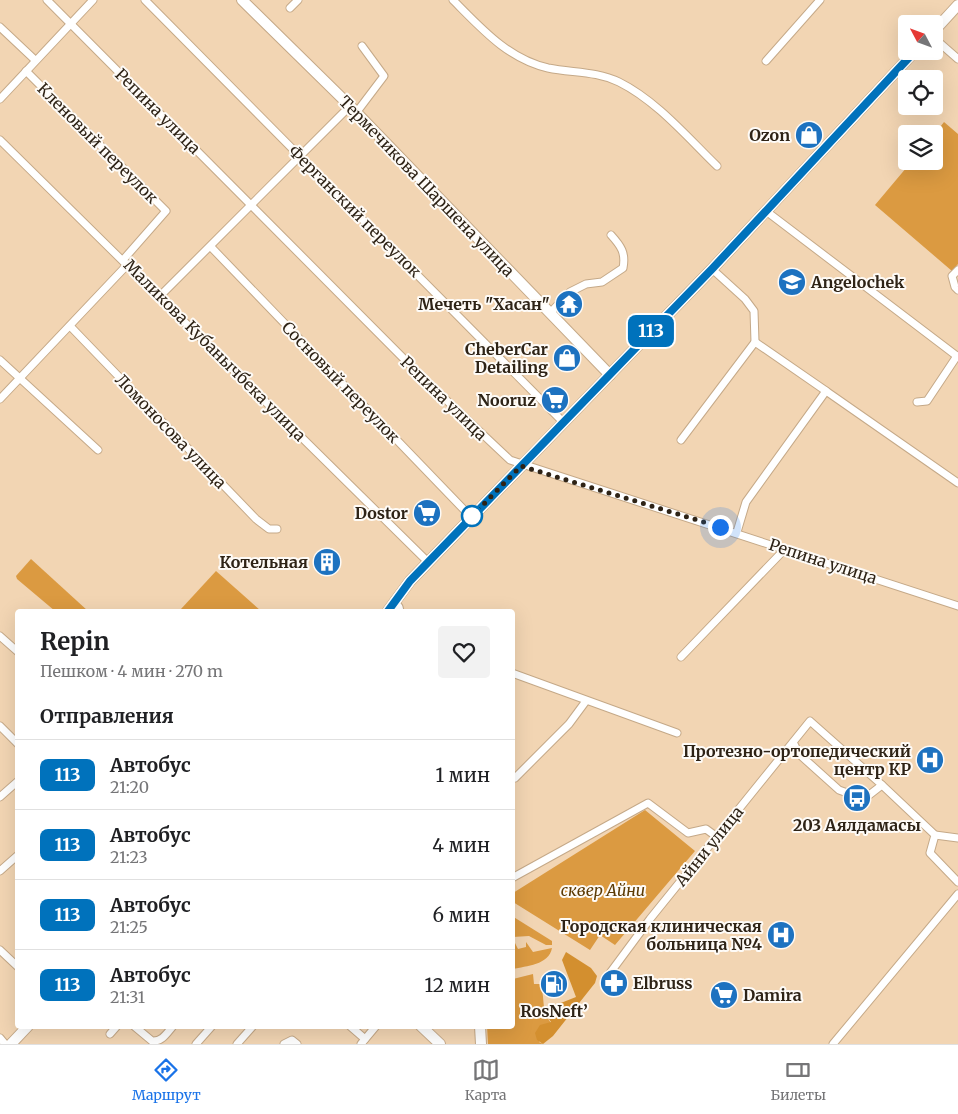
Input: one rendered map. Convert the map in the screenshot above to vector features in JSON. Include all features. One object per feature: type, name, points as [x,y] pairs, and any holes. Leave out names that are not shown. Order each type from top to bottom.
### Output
[{"type":"main road","name":"Термечикова Шаршена улица","points":[[242,0],[353,109],[610,374]]},
{"type":"main road","points":[[943,21],[958,5]]},
{"type":"main road","points":[[389,609],[428,562],[712,269],[907,60]]},
{"type":"main road","points":[[11,1044],[25,1029]]},
{"type":"main road","points":[[425,1029],[440,1044]]},
{"type":"main road","points":[[480,1029],[481,1044]]},
{"type":"street","name":"Репина улица","points":[[47,0],[252,204],[424,380],[510,460],[521,466],[736,532],[958,606]]},
{"type":"street","points":[[0,99],[93,0]]},
{"type":"street","name":"Ферганский переулок","points":[[145,0],[563,422]]},
{"type":"street","points":[[290,8],[298,0]]},
{"type":"street","points":[[453,0],[496,42],[520,58],[548,68],[603,76],[628,87],[650,102],[718,166]]},
{"type":"street","points":[[766,61],[820,0]]},
{"type":"street","points":[[0,26],[35,60]]},
{"type":"street","points":[[160,296],[301,156],[353,109],[384,76],[362,46]]},
{"type":"street","points":[[943,46],[958,59]]},
{"type":"street","name":"Кленовый переулок","points":[[26,71],[166,211],[125,262]]},
{"type":"street","name":"Маликова Кубанычбека улица","points":[[0,140],[428,562]]},
{"type":"street","points":[[766,211],[958,356],[927,401],[917,402]]},
{"type":"street","points":[[550,313],[570,292],[586,284],[602,282],[623,268],[625,258],[621,247],[611,235]]},
{"type":"street","name":"Сосновый переулок","points":[[211,247],[471,517]]},
{"type":"street","points":[[0,399],[70,326],[125,262]]},
{"type":"street","points":[[681,440],[755,342],[754,311],[712,269]]},
{"type":"street","points":[[958,270],[952,276],[955,287],[958,290]]},
{"type":"street","name":"Ломоносова улица","points":[[70,326],[256,519],[268,529],[277,529]]},
{"type":"street","points":[[755,342],[958,483]]},
{"type":"street","points":[[0,360],[98,450]]},
{"type":"street","points":[[736,532],[746,502],[826,391]]},
{"type":"street","points":[[681,657],[785,549]]},
{"type":"street","points":[[394,602],[400,609]]},
{"type":"street","points":[[0,636],[15,649]]},
{"type":"street","points":[[515,674],[677,733]]},
{"type":"street","points":[[515,778],[569,724],[586,701]]},
{"type":"street","name":"Айни улица","points":[[610,973],[650,919],[810,721],[882,785]]},
{"type":"street","points":[[0,726],[15,741]]},
{"type":"street","points":[[793,742],[798,754],[839,790],[864,800],[882,785],[935,835],[958,838]]},
{"type":"street","points":[[0,797],[15,784]]},
{"type":"street","points":[[515,876],[648,803],[688,833],[706,829],[717,837]]},
{"type":"street","points":[[935,835],[930,853],[958,882]]},
{"type":"street","points":[[0,871],[15,858]]},
{"type":"street","points":[[833,1044],[958,894]]},
{"type":"street","points":[[0,950],[15,964]]},
{"type":"street","points":[[110,1034],[114,1029]]},
{"type":"street","points":[[138,1029],[156,1042],[171,1029]]},
{"type":"street","points":[[196,1044],[209,1029]]},
{"type":"street","points":[[237,1044],[250,1029]]},
{"type":"street","points":[[352,1029],[363,1042],[374,1029]]},
{"type":"street","points":[[0,1038],[5,1044]]},
{"type":"street","points":[[284,1044],[289,1040],[297,1044]]},
{"type":"green space","points":[[944,122],[958,134],[958,264],[952,271],[875,205],[904,170],[943,170],[942,125]]},
{"type":"green space","points":[[31,559],[86,609],[53,609],[17,579],[16,576]]},
{"type":"green space","points":[[216,571],[259,609],[181,609]]},
{"type":"green space","name":"сквер Айни","points":[[645,810],[695,851],[615,945],[600,935],[590,950],[515,903],[515,892]]},
{"type":"green space","points":[[515,918],[552,941],[552,945],[546,945],[529,936],[515,937]]},
{"type":"green space","points":[[526,942],[533,952],[552,948],[550,954],[542,961],[530,966],[515,969],[515,943],[518,949],[526,947]]},
{"type":"green space","points":[[533,974],[534,984],[540,984],[545,1013],[551,1023],[539,1042],[543,1044],[488,1044],[487,1029],[515,1029],[515,978]]},
{"type":"shaded area","points":[[566,952],[591,968],[597,976],[595,983],[553,1036],[543,1044],[537,1040],[535,1033],[540,1025],[551,1022],[543,1010],[576,997],[562,960]]},
{"type":"bus line","name":"113","points":[[389,609],[410,581],[712,269],[907,60]]},
{"type":"place","name":"Ozon","points":[[809,135]]},
{"type":"place","name":"Angelochek","points":[[792,282]]},
{"type":"place","name":"Мечеть \"Хасан\"","points":[[569,304]]},
{"type":"place","name":"CheberCar Detailing","points":[[567,358]]},
{"type":"place","name":"Nooruz","points":[[555,400]]},
{"type":"place","name":"Dostor","points":[[427,513]]},
{"type":"place","name":"Котельная","points":[[327,562]]},
{"type":"place","name":"Протезно-ортопедический центр КР","points":[[930,760]]},
{"type":"place","name":"203 Аялдамасы","points":[[857,798]]},
{"type":"place","name":"Городская клиническая больница №4","points":[[781,935]]},
{"type":"place","name":"Elbruss","points":[[614,983]]},
{"type":"place","name":"RosNeft’","points":[[554,984]]},
{"type":"place","name":"Damira","points":[[724,995]]},
{"type":"route","points":[[472,516],[521,466],[720,527]]}]
